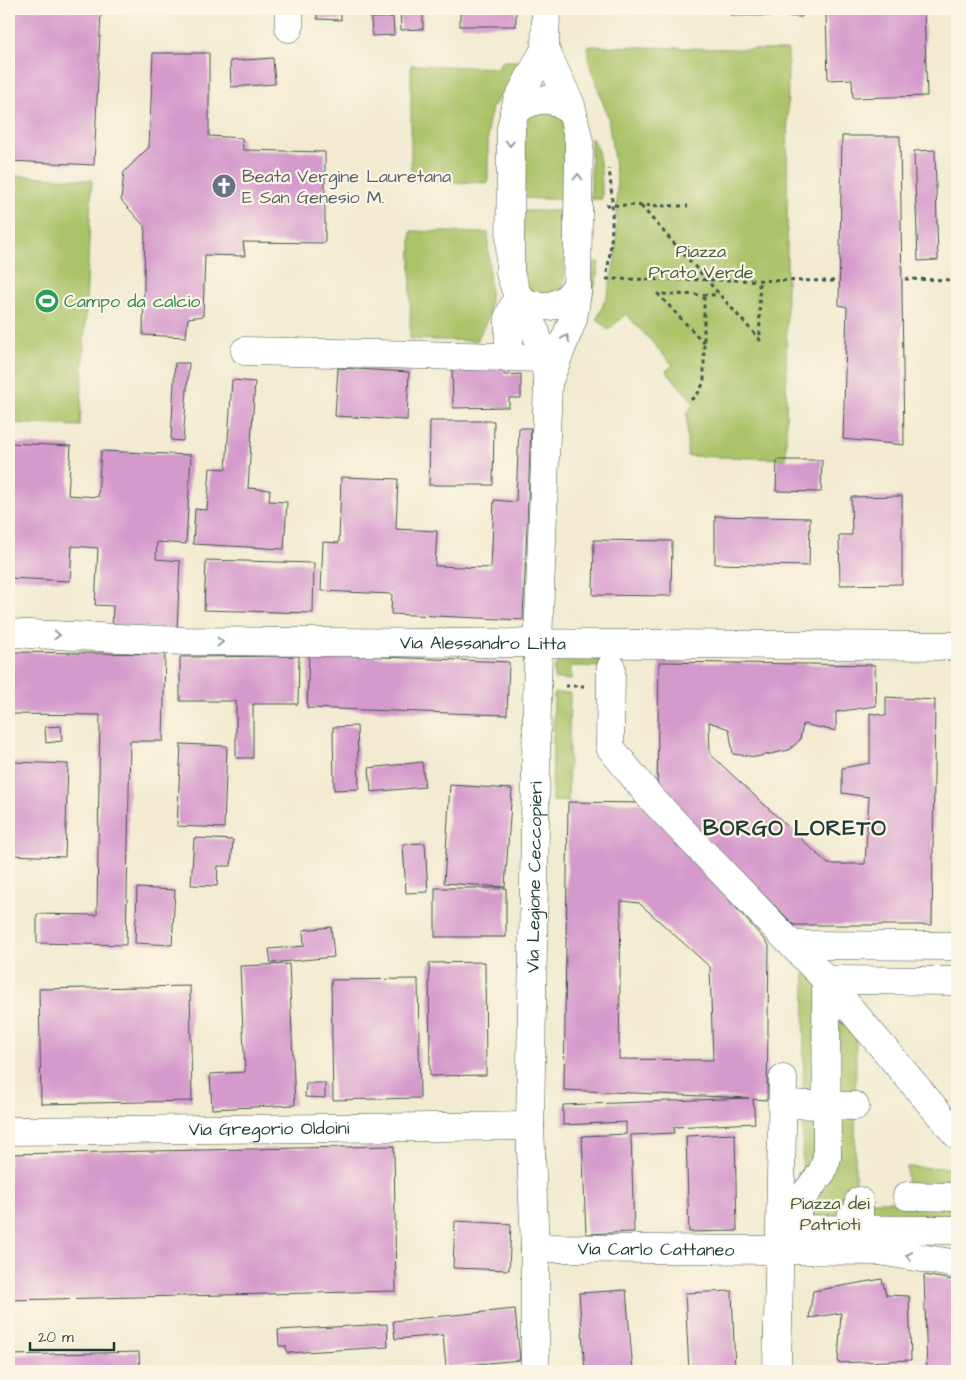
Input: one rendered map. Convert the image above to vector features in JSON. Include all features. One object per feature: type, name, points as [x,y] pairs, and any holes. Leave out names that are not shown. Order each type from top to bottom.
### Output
[{"type":"street","points":[[546,9],[545,50],[571,105],[578,142],[577,286],[573,320],[546,370]]},
{"type":"street","points":[[545,50],[517,102],[510,128],[510,274],[518,297],[536,333],[546,370]]},
{"type":"street","points":[[514,111],[543,99],[564,105],[573,115]]},
{"type":"street","points":[[518,297],[532,306],[550,306],[565,300],[577,286]]},
{"type":"street","points":[[509,357],[509,315],[518,297]]},
{"type":"street","points":[[244,351],[509,357],[546,370]]},
{"type":"street","name":"Via Legione Ceccopieri","points":[[535,1371],[535,1248],[530,1126],[537,686],[546,370]]},
{"type":"street","name":"Via Alessandro Litta","points":[[9,632],[184,641],[957,646]]},
{"type":"street","points":[[611,677],[610,748],[650,797],[826,980],[957,1135]]},
{"type":"street","points":[[793,945],[957,946]]},
{"type":"street","points":[[826,980],[957,981]]},
{"type":"street","points":[[826,980],[827,1158],[822,1172],[798,1203],[796,1229],[957,1230]]},
{"type":"street","points":[[777,1371],[782,1092],[827,1106],[855,1106]]},
{"type":"street","name":"Via Gregorio Oldoini","points":[[9,1131],[530,1126]]},
{"type":"street","points":[[907,1196],[957,1197]]},
{"type":"street","points":[[851,1229],[851,1216],[859,1216],[859,1201]]},
{"type":"street","name":"Via Carlo Cattaneo","points":[[535,1248],[778,1251]]},
{"type":"street","points":[[778,1251],[880,1251],[957,1264]]},
{"type":"path","points":[[641,206],[760,340],[759,280]]},
{"type":"path","points":[[606,279],[836,281]]},
{"type":"path","points":[[905,279],[957,280]]},
{"type":"path","points":[[704,343],[658,294],[720,295]]},
{"type":"path","points":[[692,400],[704,382],[704,295]]},
{"type":"path","points":[[537,686],[611,677]]},
{"type":"green space","name":"Piazza Prato Verde","points":[[587,46],[788,50],[786,459],[687,456],[687,413],[694,403],[666,371],[673,365],[626,314],[608,330],[597,319],[608,293],[616,254],[617,182],[608,117],[591,69]]},
{"type":"green space","points":[[500,61],[518,61],[511,81],[492,108],[488,125],[488,183],[411,181],[411,65],[500,68]]},
{"type":"green space","points":[[545,105],[567,123],[569,200],[520,198],[520,125],[527,111]]},
{"type":"green space","points":[[591,137],[595,143],[599,158],[602,199],[591,199]]},
{"type":"green space","name":"Campo da calcio","points":[[9,175],[92,180],[80,426],[9,423]]},
{"type":"green space","points":[[519,211],[569,211],[563,291],[539,297],[522,284]]},
{"type":"green space","points":[[411,231],[488,233],[489,315],[477,341],[410,339]]},
{"type":"green space","points":[[591,262],[599,262],[595,285],[587,311]]},
{"type":"green space","points":[[565,660],[602,660],[602,667],[571,666],[571,680],[554,679],[554,668],[558,662]]},
{"type":"green space","points":[[554,693],[570,693],[568,802],[552,801]]},
{"type":"green space","name":"Piazza dei Patrioti","points":[[805,969],[827,980],[856,1015],[855,1201],[907,1201],[907,1167],[957,1168],[957,1242],[801,1241]]},
{"type":"building","points":[[9,9],[101,11],[94,165],[9,161]]},
{"type":"building","points":[[317,9],[341,9],[341,20],[317,19]]},
{"type":"building","points":[[400,9],[423,9],[423,29],[401,30]]},
{"type":"building","points":[[460,9],[516,9],[516,26],[460,26]]},
{"type":"building","points":[[731,9],[802,9],[802,17],[731,15]]},
{"type":"building","points":[[924,11],[927,96],[853,98],[852,79],[828,80],[826,14]]},
{"type":"building","points":[[393,17],[394,35],[372,36],[371,18]]},
{"type":"building","name":"Beata Vergine Lauretana E San Genesio M.","points":[[153,53],[209,53],[209,136],[242,138],[243,150],[325,152],[325,243],[243,242],[245,256],[205,255],[203,316],[188,318],[186,337],[143,335],[145,227],[121,200],[124,172],[149,147]]},
{"type":"building","points":[[273,58],[275,84],[231,87],[230,61]]},
{"type":"building","points":[[842,136],[900,136],[904,445],[843,439],[847,307],[839,305]]},
{"type":"building","points":[[935,150],[938,260],[918,261],[914,151]]},
{"type":"building","points":[[175,363],[189,363],[183,441],[171,440]]},
{"type":"building","points":[[338,368],[409,372],[407,420],[335,416]]},
{"type":"building","points":[[452,368],[504,368],[504,375],[521,374],[521,398],[509,398],[509,407],[453,408]]},
{"type":"building","points":[[232,380],[255,382],[248,488],[270,490],[269,501],[287,502],[284,549],[193,544],[195,509],[207,510],[210,468],[226,469]]},
{"type":"building","points":[[430,421],[494,421],[493,485],[429,485]]},
{"type":"building","points":[[519,428],[531,428],[523,620],[391,614],[392,594],[321,591],[323,542],[339,543],[341,477],[398,479],[396,529],[437,531],[435,566],[491,568],[494,500],[516,502]]},
{"type":"building","points":[[9,443],[71,446],[68,495],[98,497],[101,451],[191,455],[186,544],[157,542],[156,559],[180,561],[177,629],[112,626],[113,606],[95,605],[98,548],[72,546],[70,581],[9,578]]},
{"type":"building","points":[[777,460],[822,460],[821,492],[776,491]]},
{"type":"building","points":[[902,496],[902,584],[840,585],[839,535],[852,535],[851,497]]},
{"type":"building","points":[[715,516],[810,518],[809,566],[715,564]]},
{"type":"building","points":[[594,540],[672,541],[671,596],[593,595]]},
{"type":"building","points":[[206,560],[314,563],[313,613],[204,610]]},
{"type":"building","points":[[9,652],[165,654],[163,741],[130,741],[126,945],[37,943],[37,914],[97,915],[100,715],[9,714]]},
{"type":"building","points":[[309,654],[509,662],[507,715],[307,708]]},
{"type":"building","points":[[299,656],[298,704],[253,704],[253,758],[236,758],[236,701],[180,701],[180,657]]},
{"type":"building","points":[[659,662],[875,665],[876,706],[836,712],[836,731],[803,724],[800,740],[789,750],[756,757],[733,754],[729,729],[709,722],[710,754],[828,864],[865,864],[869,797],[842,793],[842,768],[870,763],[870,713],[886,716],[886,697],[935,700],[932,925],[794,925],[657,790]]},
{"type":"building","points":[[61,726],[62,741],[46,743],[45,727]]},
{"type":"building","points":[[357,726],[359,789],[334,790],[333,727]]},
{"type":"building","points":[[181,744],[227,746],[224,828],[177,826]]},
{"type":"building","points":[[11,762],[68,764],[65,857],[9,855]]},
{"type":"building","points":[[422,762],[425,787],[371,792],[369,768]]},
{"type":"building","points":[[450,785],[512,789],[505,887],[444,883]]},
{"type":"building","points":[[568,802],[643,803],[769,945],[767,1100],[753,1099],[755,1123],[674,1127],[674,1133],[631,1135],[634,1232],[586,1234],[582,1136],[626,1134],[626,1122],[563,1125],[563,1105],[749,1098],[564,1090]],"holes":[[[621,901],[639,903],[710,967],[713,1060],[619,1059]]]},
{"type":"building","points":[[194,838],[233,840],[231,866],[218,866],[217,886],[191,885]]},
{"type":"building","points":[[425,843],[428,892],[406,893],[403,844]]},
{"type":"building","points":[[137,888],[175,890],[172,945],[135,943]]},
{"type":"building","points":[[435,888],[506,888],[506,937],[435,937]]},
{"type":"building","points":[[331,927],[334,957],[271,963],[269,949],[304,946],[303,930]]},
{"type":"building","points":[[485,962],[486,1075],[430,1076],[429,963]]},
{"type":"building","points":[[289,964],[295,1105],[212,1109],[210,1074],[245,1072],[240,966]]},
{"type":"building","points":[[418,979],[420,1098],[333,1100],[331,980]]},
{"type":"building","points":[[190,986],[192,1101],[41,1104],[39,989]]},
{"type":"building","points":[[306,1083],[325,1083],[325,1098],[305,1097]]},
{"type":"building","points":[[735,1134],[737,1231],[689,1232],[686,1136]]},
{"type":"building","points":[[394,1146],[396,1291],[9,1300],[9,1154]]},
{"type":"building","points":[[455,1221],[511,1224],[509,1270],[453,1268]]},
{"type":"building","points":[[924,1275],[953,1280],[956,1371],[927,1371]]},
{"type":"building","points":[[882,1279],[886,1295],[909,1296],[911,1360],[838,1363],[841,1313],[809,1318],[813,1291]]},
{"type":"building","points":[[626,1290],[633,1371],[585,1371],[579,1293]]},
{"type":"building","points":[[732,1291],[735,1371],[689,1371],[685,1293]]},
{"type":"building","points":[[515,1309],[520,1360],[446,1367],[443,1335],[395,1339],[393,1321]]},
{"type":"building","points":[[387,1324],[388,1347],[287,1353],[286,1346],[279,1346],[278,1330]]},
{"type":"building","points":[[139,1352],[140,1371],[9,1371],[9,1355]]},
{"type":"place","name":"Beata Vergine Lauretana E San Genesio M.","points":[[224,186]]},
{"type":"place","name":"Campo da calcio","points":[[47,301]]},
{"type":"district","name":"BORGO LORETO","points":[[795,828]]}]
